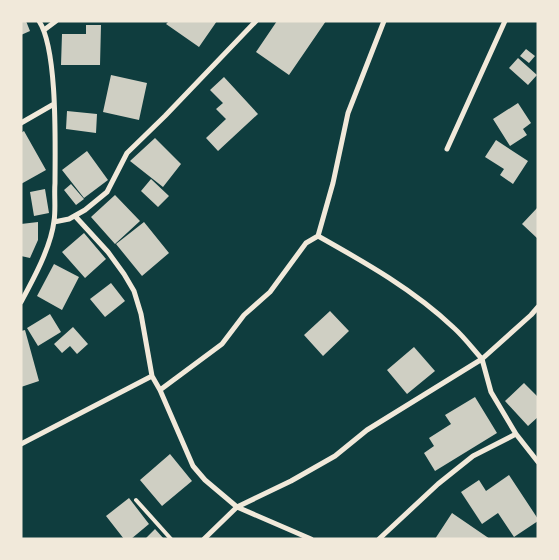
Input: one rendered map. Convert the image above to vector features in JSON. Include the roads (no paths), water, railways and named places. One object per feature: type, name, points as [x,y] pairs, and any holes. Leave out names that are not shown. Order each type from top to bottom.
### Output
[{"type":"street","points":[[21,302],[44,253],[54,222],[55,151],[51,62],[44,30],[38,21]]},
{"type":"street","points":[[44,30],[56,21]]},
{"type":"street","points":[[54,222],[70,219],[85,210],[107,192],[127,153],[256,21]]},
{"type":"street","points":[[160,390],[222,344],[244,316],[270,292],[306,244],[318,236],[333,184],[348,113],[384,21]]},
{"type":"street","points":[[448,149],[505,21]]},
{"type":"street","points":[[21,123],[54,104]]},
{"type":"street","points":[[75,216],[108,252],[134,291],[141,314],[152,376],[193,466],[205,480],[237,506],[311,539]]},
{"type":"street","points":[[318,236],[367,264],[415,295],[455,328],[482,360],[491,392],[516,434],[538,462]]},
{"type":"street","points":[[204,539],[237,506],[291,481],[335,456],[367,430],[482,360],[538,307]]},
{"type":"street","points":[[21,444],[152,376]]},
{"type":"street","points":[[378,539],[438,484],[473,456],[516,434]]},
{"type":"lane","points":[[136,500],[172,539]]}]
